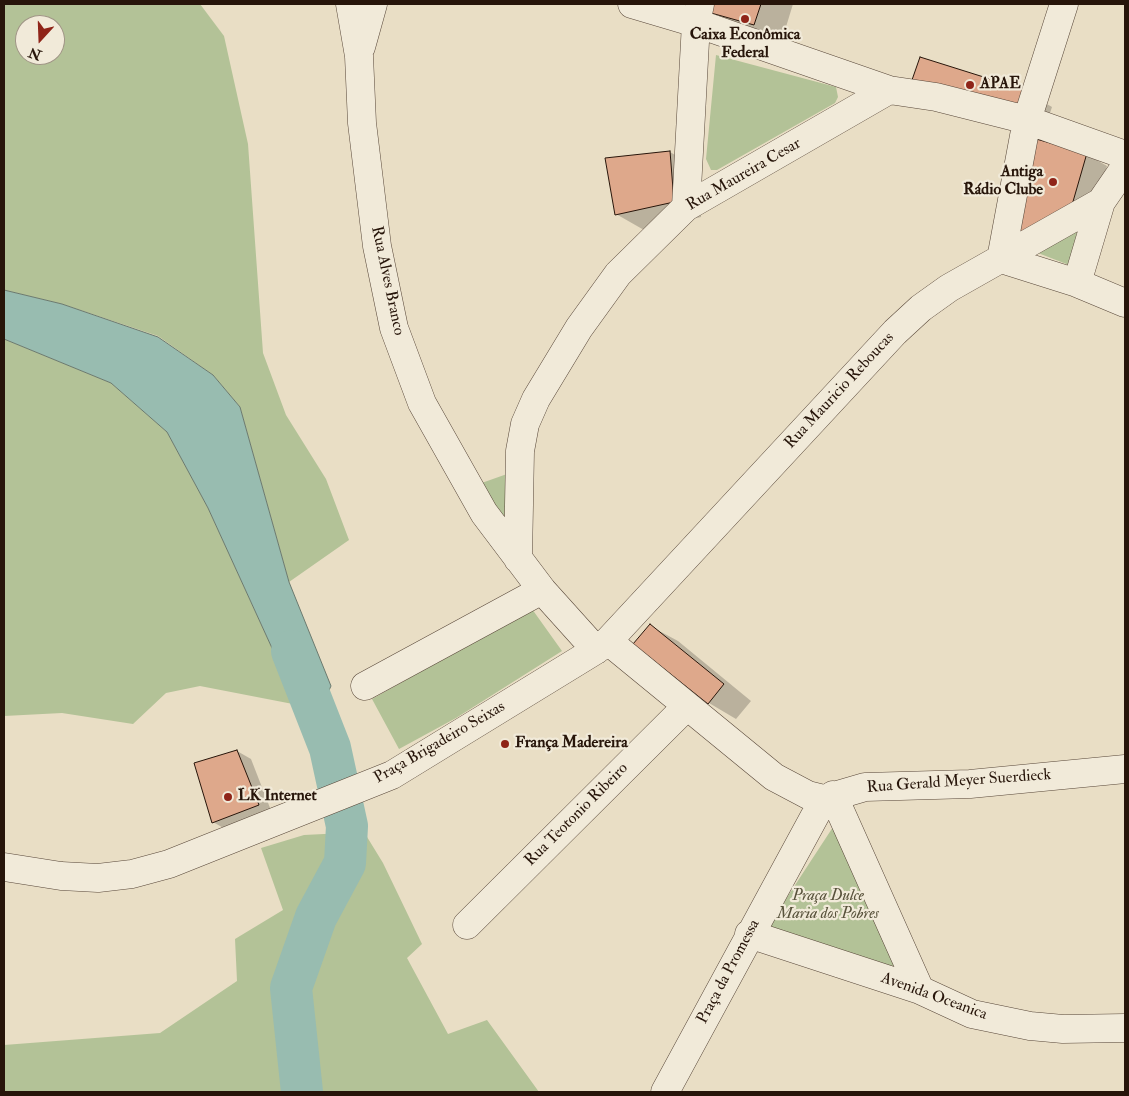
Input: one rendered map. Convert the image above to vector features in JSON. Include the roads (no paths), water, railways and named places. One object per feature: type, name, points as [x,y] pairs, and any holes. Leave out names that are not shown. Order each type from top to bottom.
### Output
[{"type":"street","name":"Rua Alves Branco","points":[[350,4],[359,56],[362,123],[377,246],[394,328],[422,403],[484,513],[518,559]]},
{"type":"street","points":[[359,56],[373,4]]},
{"type":"street","points":[[632,4],[698,14],[889,90],[936,97],[1027,120],[1125,155]]},
{"type":"street","points":[[1064,4],[1027,120],[1001,259],[1076,283],[1125,302]]},
{"type":"street","points":[[686,207],[698,14]]},
{"type":"street","name":"Rua Maureira Cesar","points":[[518,559],[520,451],[525,424],[536,399],[579,328],[618,274],[686,207],[889,90]]},
{"type":"street","points":[[1076,283],[1101,202],[1125,167]]},
{"type":"street","name":"Rua Mauricio Reboucas","points":[[602,645],[895,332],[921,308],[949,288],[1101,202]]},
{"type":"street","points":[[518,559],[542,590],[602,645]]},
{"type":"street","points":[[365,686],[542,590]]},
{"type":"street","name":"Rua Gerald Meyer Suerdieck","points":[[602,645],[687,706],[774,777],[796,791],[828,797],[865,787],[970,784],[1125,769]]},
{"type":"street","name":"Praça Brigadeiro Seixas","points":[[4,867],[61,876],[107,877],[132,874],[169,864],[392,775],[602,645]]},
{"type":"street","name":"Rua Teotonio Ribeiro","points":[[467,924],[687,706]]},
{"type":"street","points":[[828,797],[920,990]]},
{"type":"street","name":"Praça da Promessa","points":[[665,1092],[749,934],[828,797]]},
{"type":"street","name":"Avenida Oceanica","points":[[749,934],[920,990],[972,1014],[1021,1025],[1063,1029],[1125,1028]]},
{"type":"water","points":[[4,290],[62,304],[158,337],[213,375],[240,407],[289,582],[331,686],[325,699],[314,706],[298,705],[208,508],[167,432],[111,383],[4,339]]},
{"type":"waterway","points":[[292,651],[330,748],[347,826],[345,863],[316,917],[291,988],[302,1092]]},
{"type":"place","name":"Caixa Econômica Federal","points":[[745,19]]},
{"type":"place","name":"APAE","points":[[970,85]]},
{"type":"place","name":"Antiga Rádio Clube","points":[[1053,182]]},
{"type":"place","name":"França Madereira","points":[[505,744]]},
{"type":"place","name":"LK Internet","points":[[228,797]]},
{"type":"park label","name":"Praça Dulce Maria dos Pobres","points":[[828,906]]}]
